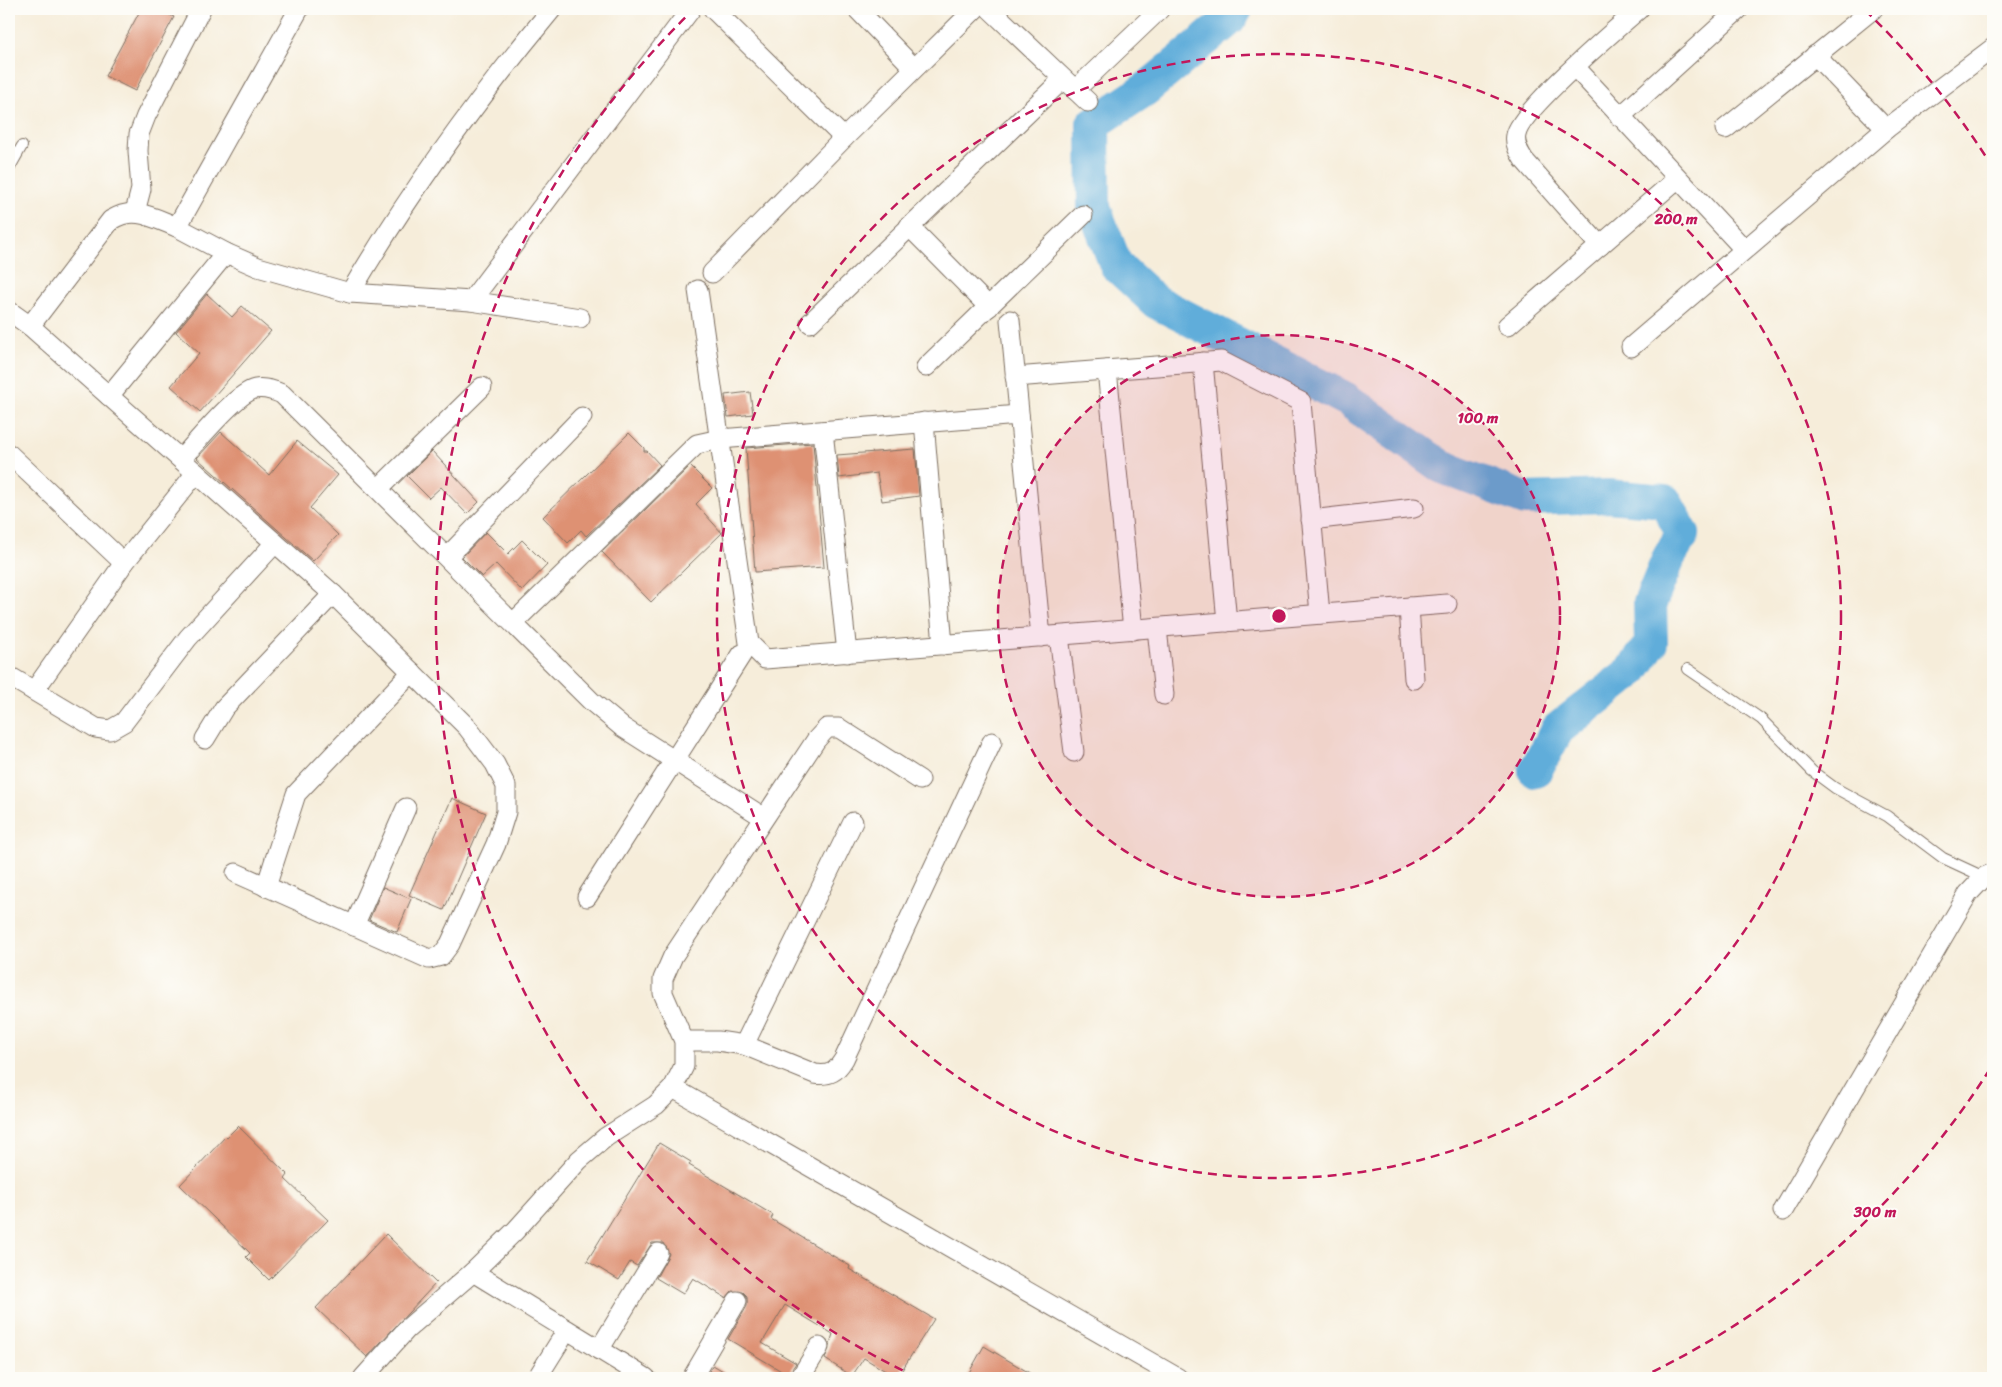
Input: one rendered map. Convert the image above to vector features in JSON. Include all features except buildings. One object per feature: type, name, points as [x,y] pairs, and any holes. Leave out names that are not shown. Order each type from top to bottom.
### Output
[{"type":"street","points":[[135,212],[141,189],[138,151],[139,134],[156,94],[201,9]]},
{"type":"street","points":[[177,227],[299,9]]},
{"type":"street","points":[[350,293],[394,221],[446,146],[552,9]]},
{"type":"street","points":[[471,300],[691,9]]},
{"type":"street","points":[[713,9],[844,138]]},
{"type":"street","points":[[858,9],[914,68]]},
{"type":"street","points":[[712,273],[844,138],[975,9]]},
{"type":"street","points":[[810,324],[909,226],[1076,90],[1160,9]]},
{"type":"street","points":[[1600,246],[1524,160],[1517,148],[1515,137],[1518,127],[1527,115],[1575,67],[1639,9]]},
{"type":"street","points":[[1620,117],[1740,9]]},
{"type":"street","points":[[1725,129],[1873,9]]},
{"type":"street","points":[[995,10],[1076,90]]},
{"type":"street","points":[[1631,347],[1886,129],[1993,48]]},
{"type":"street","points":[[1816,55],[1886,129]]},
{"type":"street","points":[[1575,67],[1744,249]]},
{"type":"street","points":[[1507,326],[1677,179]]},
{"type":"street","points":[[30,326],[111,220],[123,213],[135,212],[177,227],[226,253],[258,267],[350,293],[471,300],[580,318]]},
{"type":"street","points":[[926,367],[1083,216]]},
{"type":"street","points":[[909,226],[989,307]]},
{"type":"street","points":[[109,396],[226,253]]},
{"type":"street","points":[[698,290],[749,643],[765,659],[1447,604]]},
{"type":"street","points":[[9,311],[30,326],[333,594],[467,728],[495,764],[506,786],[506,812],[496,844],[450,944],[441,956],[429,959],[236,873]]},
{"type":"street","points":[[1010,320],[1041,637]]},
{"type":"street","points":[[1016,377],[1221,361],[1301,402],[1320,614]]},
{"type":"street","points":[[1203,362],[1227,622]]},
{"type":"street","points":[[1107,370],[1133,630]]},
{"type":"street","points":[[378,489],[482,387]]},
{"type":"street","points":[[181,459],[241,395],[255,389],[270,389],[282,394],[597,706],[622,727],[673,762],[763,817]]},
{"type":"street","points":[[513,623],[697,444],[720,439],[1019,414]]},
{"type":"street","points":[[447,557],[582,417]]},
{"type":"street","points":[[924,422],[943,645]]},
{"type":"street","points":[[824,431],[847,653]]},
{"type":"street","points":[[9,454],[124,563]]},
{"type":"street","points":[[34,692],[124,563],[196,473]]},
{"type":"street","points":[[1312,520],[1414,508]]},
{"type":"street","points":[[9,676],[96,728],[110,730],[124,722],[188,638],[275,542]]},
{"type":"street","points":[[205,739],[224,708],[333,594]]},
{"type":"street","points":[[1408,607],[1414,679]]},
{"type":"street","points":[[1157,628],[1164,695]]},
{"type":"street","points":[[1059,636],[1074,752]]},
{"type":"street","points":[[586,897],[742,654]]},
{"type":"street","points":[[266,887],[296,794],[412,672]]},
{"type":"street","points":[[363,1378],[407,1329],[473,1272],[515,1232],[579,1160],[606,1137],[656,1105],[673,1088],[684,1066],[684,1041],[663,993],[663,979],[673,956],[763,817],[816,740],[827,728],[838,728],[848,732],[920,780]]},
{"type":"street","points":[[684,1041],[718,1041],[744,1045],[815,1074],[827,1076],[837,1070],[844,1059],[992,742]]},
{"type":"street","points":[[354,926],[406,808]]},
{"type":"street","points":[[744,1045],[853,822]]},
{"type":"street","points":[[1783,1211],[1968,894],[1988,875]]},
{"type":"street","points":[[673,1088],[1178,1378]]},
{"type":"street","points":[[599,1350],[658,1253]]},
{"type":"street","points":[[473,1272],[646,1378]]},
{"type":"street","points":[[692,1378],[737,1301]]},
{"type":"street","points":[[537,1378],[567,1330]]},
{"type":"street","points":[[800,1378],[819,1348]]},
{"type":"lane","points":[[9,169],[22,146]]},
{"type":"lane","points":[[1688,669],[1761,719],[1812,771],[1835,788],[1887,816],[1943,858],[1988,875]]},
{"type":"waterway","points":[[1236,9],[1229,20],[1146,89],[1093,124],[1094,208],[1116,265],[1156,302],[1346,399],[1442,467],[1525,499],[1608,496],[1665,501],[1683,534],[1669,557],[1650,603],[1651,643],[1632,671],[1558,729],[1535,771]]}]
